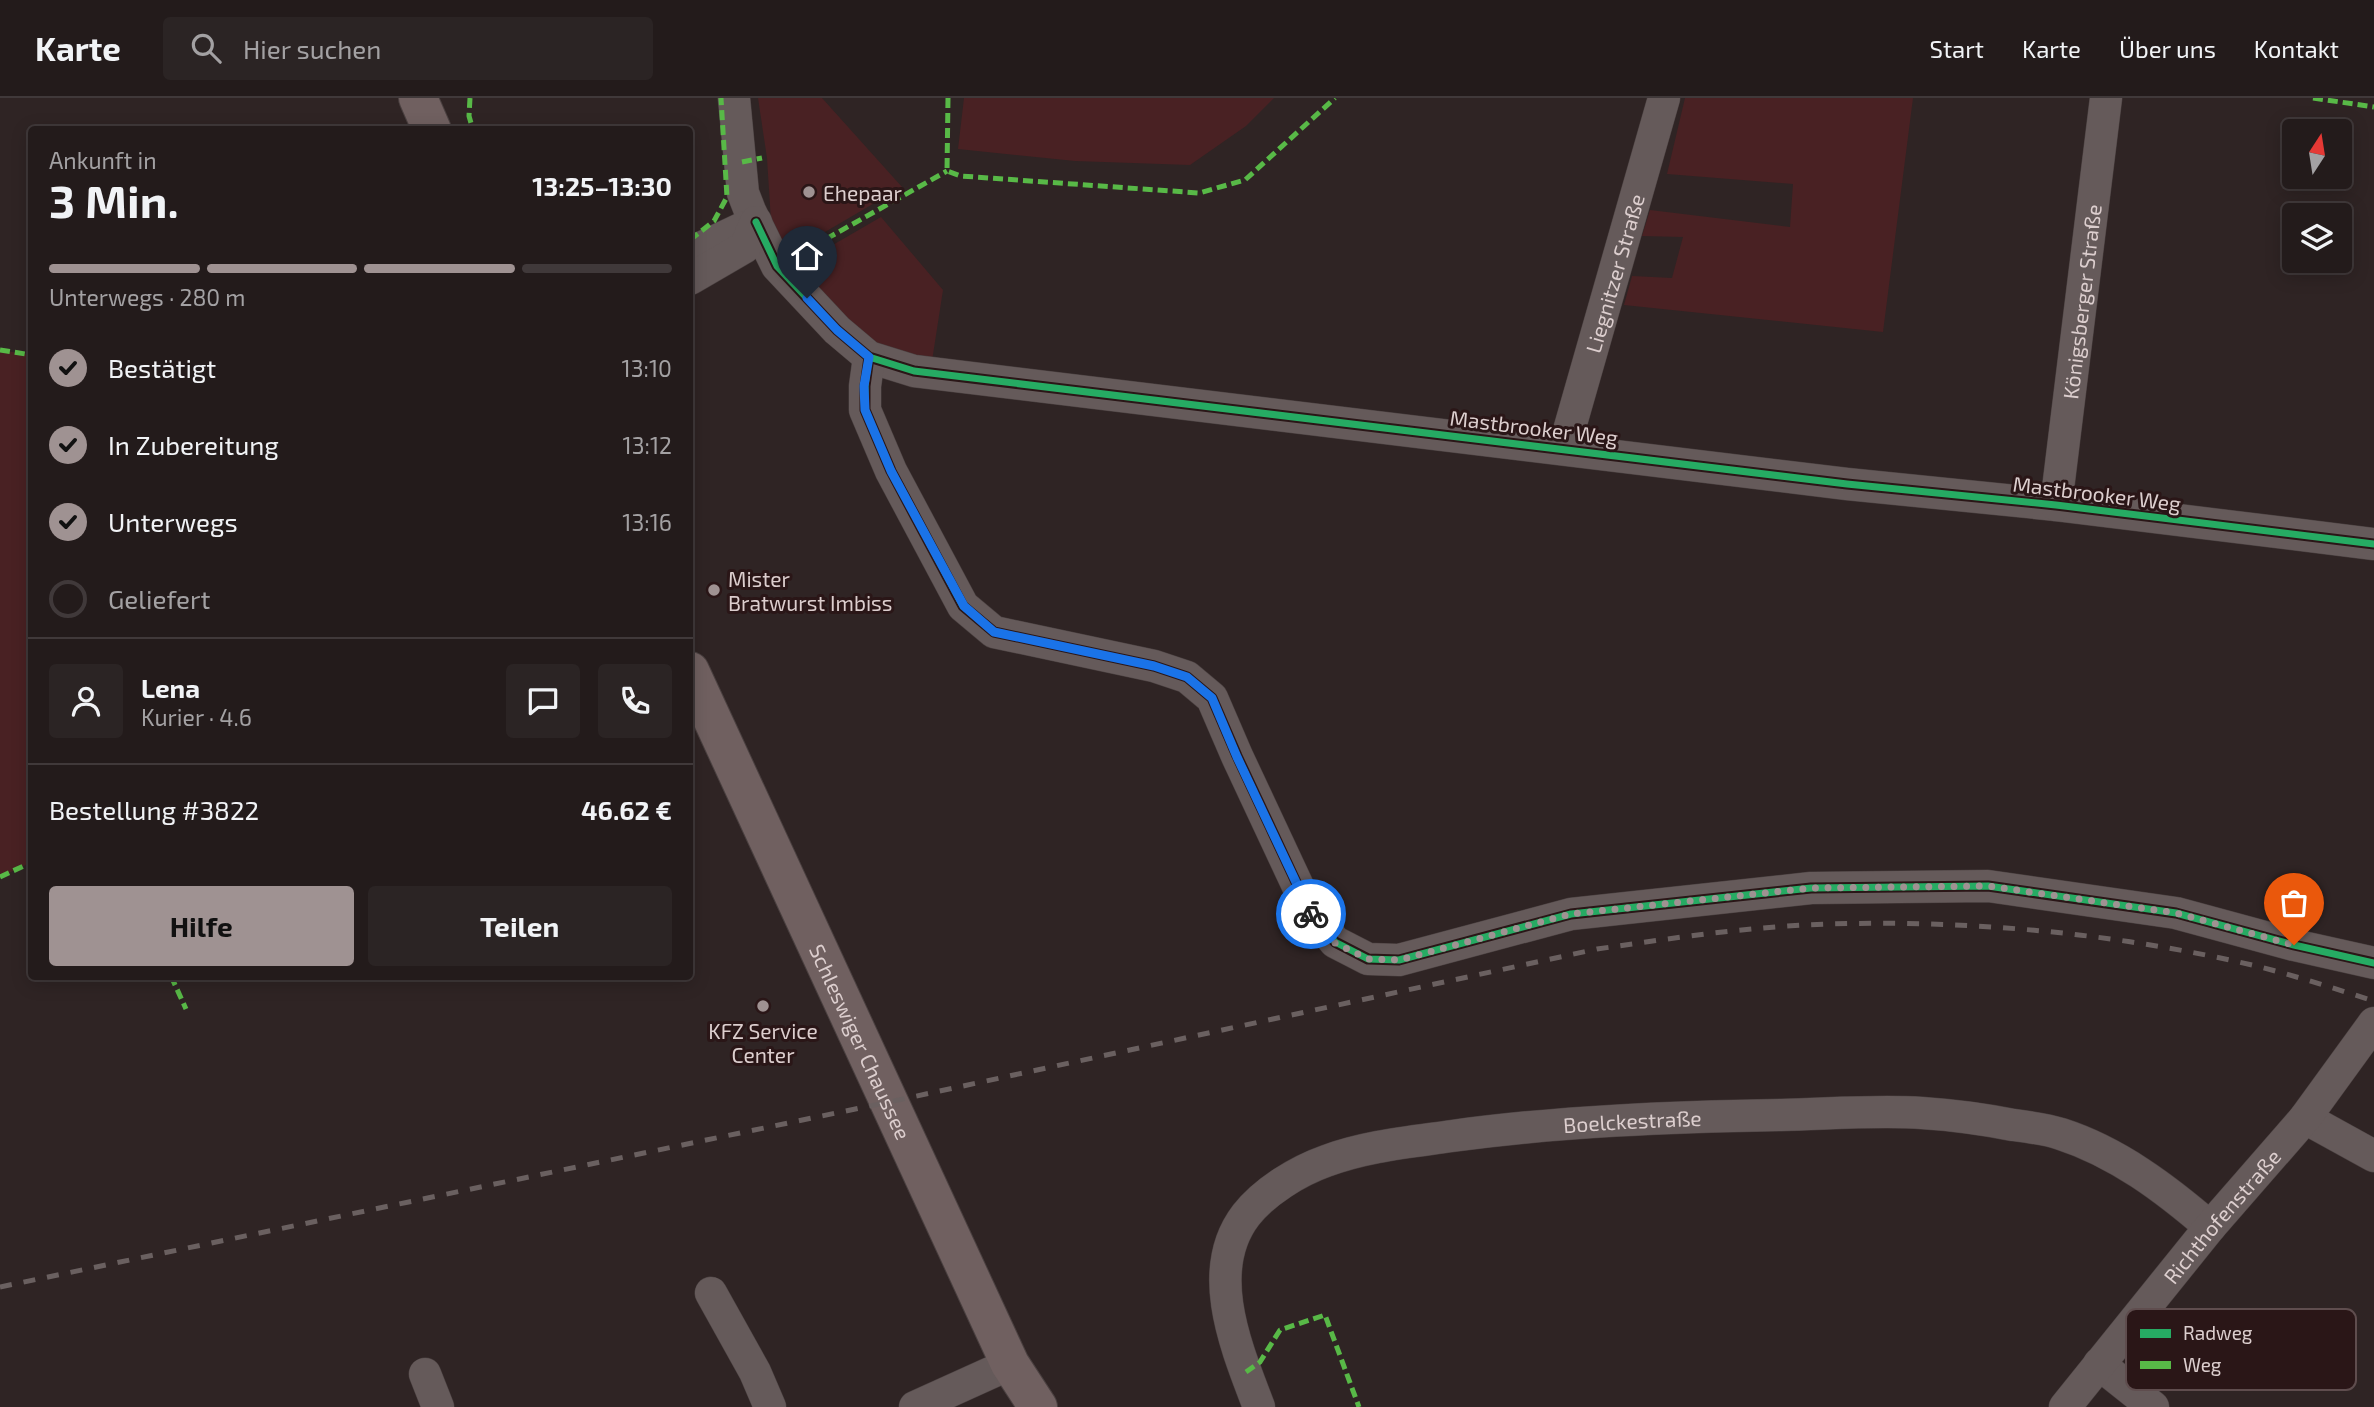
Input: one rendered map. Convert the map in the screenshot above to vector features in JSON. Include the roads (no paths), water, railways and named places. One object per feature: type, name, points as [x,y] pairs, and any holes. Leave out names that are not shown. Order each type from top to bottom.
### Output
[{"type":"main road","points":[[418,98],[430,126]]},
{"type":"main road","name":"Schleswiger Chaussee","points":[[693,677],[1010,1364],[1038,1407]]},
{"type":"street","name":"Mastbrooker Weg","points":[[734,98],[743,193],[777,266],[837,330],[869,357],[927,372],[1847,484],[2056,505],[2374,544]]},
{"type":"street","name":"Liegnitzer Straße","points":[[1564,448],[1664,98]]},
{"type":"street","name":"Königsberger Straße","points":[[2056,505],[2106,98]]},
{"type":"street","points":[[693,252],[756,222]]},
{"type":"street","points":[[693,277],[745,247],[756,222]]},
{"type":"street","points":[[869,357],[864,386],[865,410],[891,471],[964,606],[994,632],[1154,666],[1187,677],[1212,698],[1310,912],[1335,943],[1368,959],[1399,960],[1571,914],[1811,888],[1988,886],[2176,913],[2294,945],[2374,963]]},
{"type":"street","name":"Richthofenstraße","points":[[2144,1309],[2210,1227],[2305,1118],[2374,1023]]},
{"type":"street","name":"Boelckestraße","points":[[1259,1407],[1242,1361],[1225,1290],[1228,1248],[1246,1215],[1289,1178],[1326,1161],[1382,1146],[1518,1127],[1687,1117],[1921,1112],[2060,1133],[2121,1161],[2173,1195],[2210,1227]]},
{"type":"street","points":[[2305,1118],[2374,1156]]},
{"type":"street","points":[[710,1293],[755,1373],[770,1407]]},
{"type":"street","name":"Richthofenstraße","points":[[2064,1407],[2126,1331]]},
{"type":"street","points":[[915,1407],[1010,1364]]},
{"type":"street","points":[[2099,1364],[2126,1386]]},
{"type":"street","points":[[425,1374],[438,1407]]},
{"type":"street","points":[[2132,1390],[2153,1407]]},
{"type":"railway","points":[[0,1287],[889,1102],[1597,949],[1713,933],[1801,925],[1883,923],[2042,931],[2200,954],[2283,973],[2374,1001]]},
{"type":"place","name":"Ehepaar","points":[[809,192]]},
{"type":"place","name":"Mister Bratwurst Imbiss","points":[[714,590]]},
{"type":"place","name":"KFZ Service Center","points":[[763,1006]]}]
